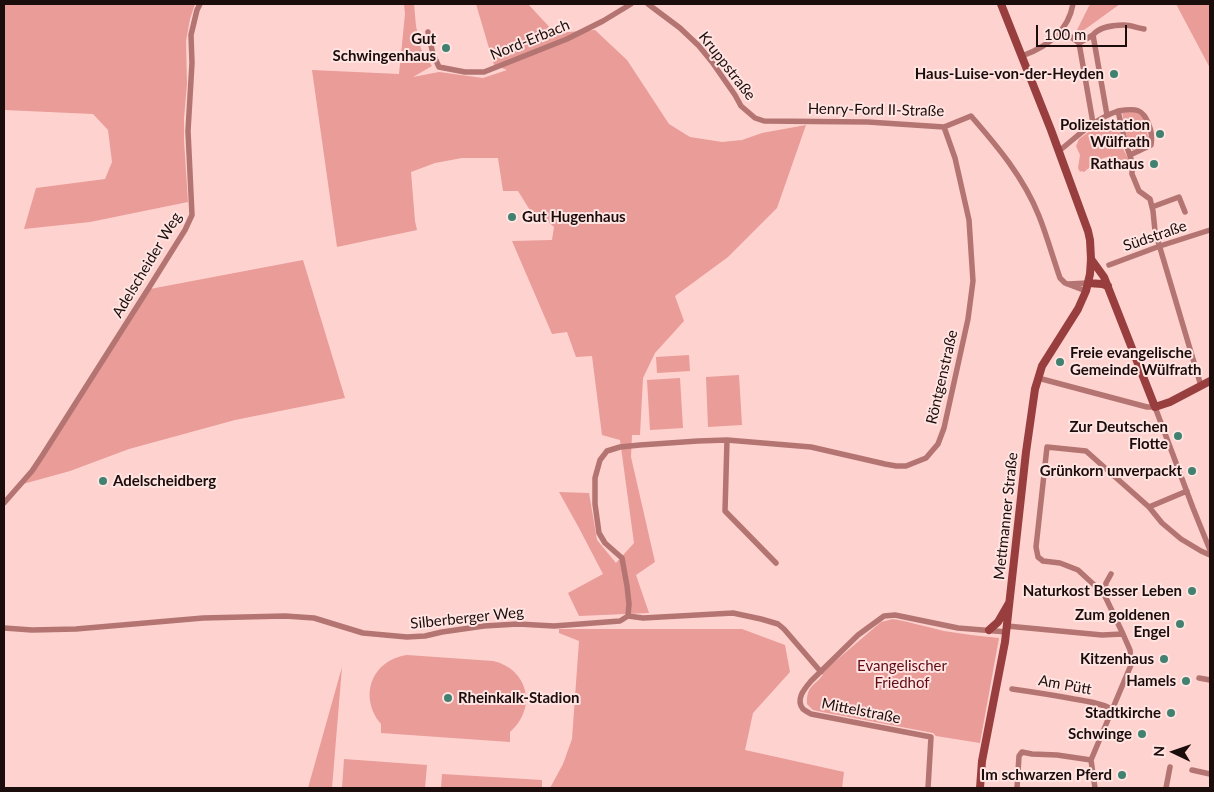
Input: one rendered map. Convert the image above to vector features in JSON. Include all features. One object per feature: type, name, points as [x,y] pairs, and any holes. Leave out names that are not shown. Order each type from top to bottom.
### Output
[{"type":"main road","name":"Mettmanner Straße","points":[[980,788],[982,761],[1004,651],[1026,452],[1035,389],[1042,366],[1078,309],[1087,287],[1091,259],[1088,231],[1059,151],[1001,4]]},
{"type":"main road","points":[[1091,259],[1108,286],[1156,407],[1167,404],[1210,381]]},
{"type":"main road","points":[[1087,287],[1102,284],[1108,286]]},
{"type":"main road","points":[[989,630],[998,622],[1010,601]]},
{"type":"street","name":"Adelscheider Weg","points":[[4,503],[32,471],[42,456],[185,230],[192,215],[188,131],[192,76],[191,35],[200,4]]},
{"type":"street","name":"Nord-Erbach","points":[[428,32],[433,54],[439,67],[465,72],[484,72],[567,39],[603,21],[630,4]]},
{"type":"street","name":"Kruppstraße","points":[[648,4],[680,28],[699,46],[742,106],[755,118],[764,121]]},
{"type":"street","points":[[1022,56],[1034,52],[1052,41],[1062,30],[1071,15],[1073,4]]},
{"type":"street","points":[[1079,43],[1093,35],[1096,31],[1108,27],[1124,25],[1144,29]]},
{"type":"street","points":[[1062,30],[1079,43],[1093,123]]},
{"type":"street","points":[[1093,35],[1107,115]]},
{"type":"street","points":[[1059,151],[1093,123],[1107,115],[1129,109],[1140,110],[1146,116],[1151,131],[1151,145],[1130,155]]},
{"type":"street","points":[[1118,111],[1124,141],[1132,162],[1132,174],[1139,191],[1150,199],[1155,231],[1201,386]]},
{"type":"street","name":"Henry-Ford II-Straße","points":[[764,121],[868,122],[944,127],[971,116],[995,144],[1022,182],[1039,215],[1060,278],[1066,284],[1087,287]]},
{"type":"street","name":"Röntgenstraße","points":[[628,616],[628,586],[622,558],[605,543],[599,533],[595,504],[595,478],[600,460],[607,451],[640,445],[727,440],[811,447],[896,466],[906,466],[926,458],[938,444],[944,428],[968,319],[973,281],[969,220],[955,158],[944,127]]},
{"type":"street","points":[[1152,207],[1179,197],[1185,212]]},
{"type":"street","name":"Südstraße","points":[[1109,265],[1210,230]]},
{"type":"street","points":[[1038,378],[1156,407],[1210,550]]},
{"type":"street","points":[[1138,404],[1146,401],[1150,393]]},
{"type":"street","points":[[727,440],[725,512],[776,563]]},
{"type":"street","points":[[1095,788],[1090,760],[1131,665],[1130,650],[1104,594],[1078,570],[1060,562],[1043,561],[1038,557],[1036,547],[1047,447],[1086,451],[1149,507],[1162,524],[1181,539],[1210,555]]},
{"type":"street","points":[[1149,507],[1187,491]]},
{"type":"street","points":[[1104,594],[1106,583],[1111,574]]},
{"type":"street","name":"Silberberger Weg","points":[[4,628],[32,630],[203,618],[285,616],[314,618],[364,633],[407,637],[425,636],[484,626],[518,624],[554,626],[620,622],[628,616],[643,618],[732,613],[778,624],[821,672]]},
{"type":"street","name":"Mittelstraße","points":[[928,788],[931,737],[811,714],[803,709],[800,702],[804,689],[858,635],[884,616],[895,615],[958,628],[1102,635],[1123,634]]},
{"type":"street","points":[[1199,678],[1210,680]]},
{"type":"street","name":"Am Pütt","points":[[1012,689],[1084,700],[1112,709]]},
{"type":"street","points":[[1017,788],[1019,756],[1022,752],[1090,760]]},
{"type":"street","points":[[1166,788],[1170,767]]},
{"type":"street","points":[[1192,770],[1210,774]]},
{"type":"green space","points":[[4,4],[195,4],[186,41],[187,84],[184,140],[188,202],[90,222],[24,229],[36,188],[105,179],[112,162],[108,130],[93,114],[4,110]]},
{"type":"green space","points":[[404,4],[414,4],[421,49],[432,66],[413,77],[439,72],[483,78],[507,70],[494,65],[476,4],[528,4],[555,33],[595,30],[627,60],[669,124],[690,137],[722,142],[742,140],[762,133],[806,125],[777,208],[728,257],[675,296],[684,321],[655,353],[643,378],[640,435],[632,435],[631,457],[655,562],[636,575],[649,613],[579,616],[568,593],[603,574],[559,492],[589,493],[597,540],[616,563],[634,543],[620,440],[602,435],[592,356],[576,357],[567,332],[552,334],[512,241],[552,240],[554,227],[544,218],[533,215],[518,191],[503,191],[498,158],[462,158],[435,163],[411,172],[417,230],[337,247],[312,70],[399,74],[405,14]]},
{"type":"green space","points":[[1091,4],[1120,4],[1073,38],[1089,6]]},
{"type":"green space","points":[[1176,4],[1210,4],[1210,68]]},
{"type":"green space","points":[[1134,111],[1143,117],[1149,139],[1148,144],[1133,150],[1129,148],[1122,112]]},
{"type":"green space","points":[[1102,122],[1103,124],[1111,124],[1111,126],[1118,126],[1121,145],[1129,160],[1123,162],[1107,157],[1098,161],[1084,172],[1080,172],[1078,168],[1080,155],[1076,146],[1079,139]]},
{"type":"green space","points":[[303,260],[345,398],[235,420],[129,449],[70,471],[23,484],[150,289]]},
{"type":"green space","points":[[689,355],[690,371],[657,373],[656,357]]},
{"type":"green space","points":[[739,375],[742,425],[708,427],[706,377]]},
{"type":"green space","points":[[680,378],[683,428],[650,430],[647,380]]},
{"type":"green space","name":"Evangelischer Friedhof","points":[[893,619],[944,631],[999,638],[980,743],[936,736],[933,733],[813,710],[807,704],[807,697],[811,688],[820,679],[825,670],[881,622]]},
{"type":"green space","points":[[559,629],[742,629],[785,645],[790,672],[753,713],[745,750],[844,772],[842,788],[550,788],[563,764],[572,739],[579,641],[559,633]]},
{"type":"green space","name":"Rheinkalk-Stadion","points":[[407,655],[493,661],[505,665],[515,672],[525,691],[526,702],[524,712],[510,732],[510,742],[381,733],[381,724],[370,702],[372,681],[385,664],[395,658]]},
{"type":"green space","points":[[342,667],[332,788],[308,788]]},
{"type":"green space","points":[[344,759],[427,765],[425,788],[342,788]]},
{"type":"green space","points":[[442,774],[542,780],[542,788],[441,788]]},
{"type":"place","name":"Gut Schwingenhaus","points":[[446,48]]},
{"type":"place","name":"Haus-Luise-von-der-Heyden","points":[[1114,74]]},
{"type":"place","name":"Polizeistation Wülfrath","points":[[1160,134]]},
{"type":"place","name":"Rathaus","points":[[1154,164]]},
{"type":"place","name":"Gut Hugenhaus","points":[[512,217]]},
{"type":"place","name":"Freie evangelische Gemeinde Wülfrath","points":[[1060,362]]},
{"type":"place","name":"Zur Deutschen Flotte","points":[[1178,436]]},
{"type":"place","name":"Grünkorn unverpackt","points":[[1192,471]]},
{"type":"place","name":"Adelscheidberg","points":[[103,481]]},
{"type":"place","name":"Naturkost Besser Leben","points":[[1192,591]]},
{"type":"place","name":"Zum goldenen Engel","points":[[1180,624]]},
{"type":"place","name":"Kitzenhaus","points":[[1164,659]]},
{"type":"place","name":"Hamels","points":[[1186,681]]},
{"type":"place","name":"Rheinkalk-Stadion","points":[[448,698]]},
{"type":"place","name":"Stadtkirche","points":[[1171,713]]},
{"type":"place","name":"Schwinge","points":[[1142,734]]},
{"type":"place","name":"Im schwarzen Pferd","points":[[1122,775]]}]
